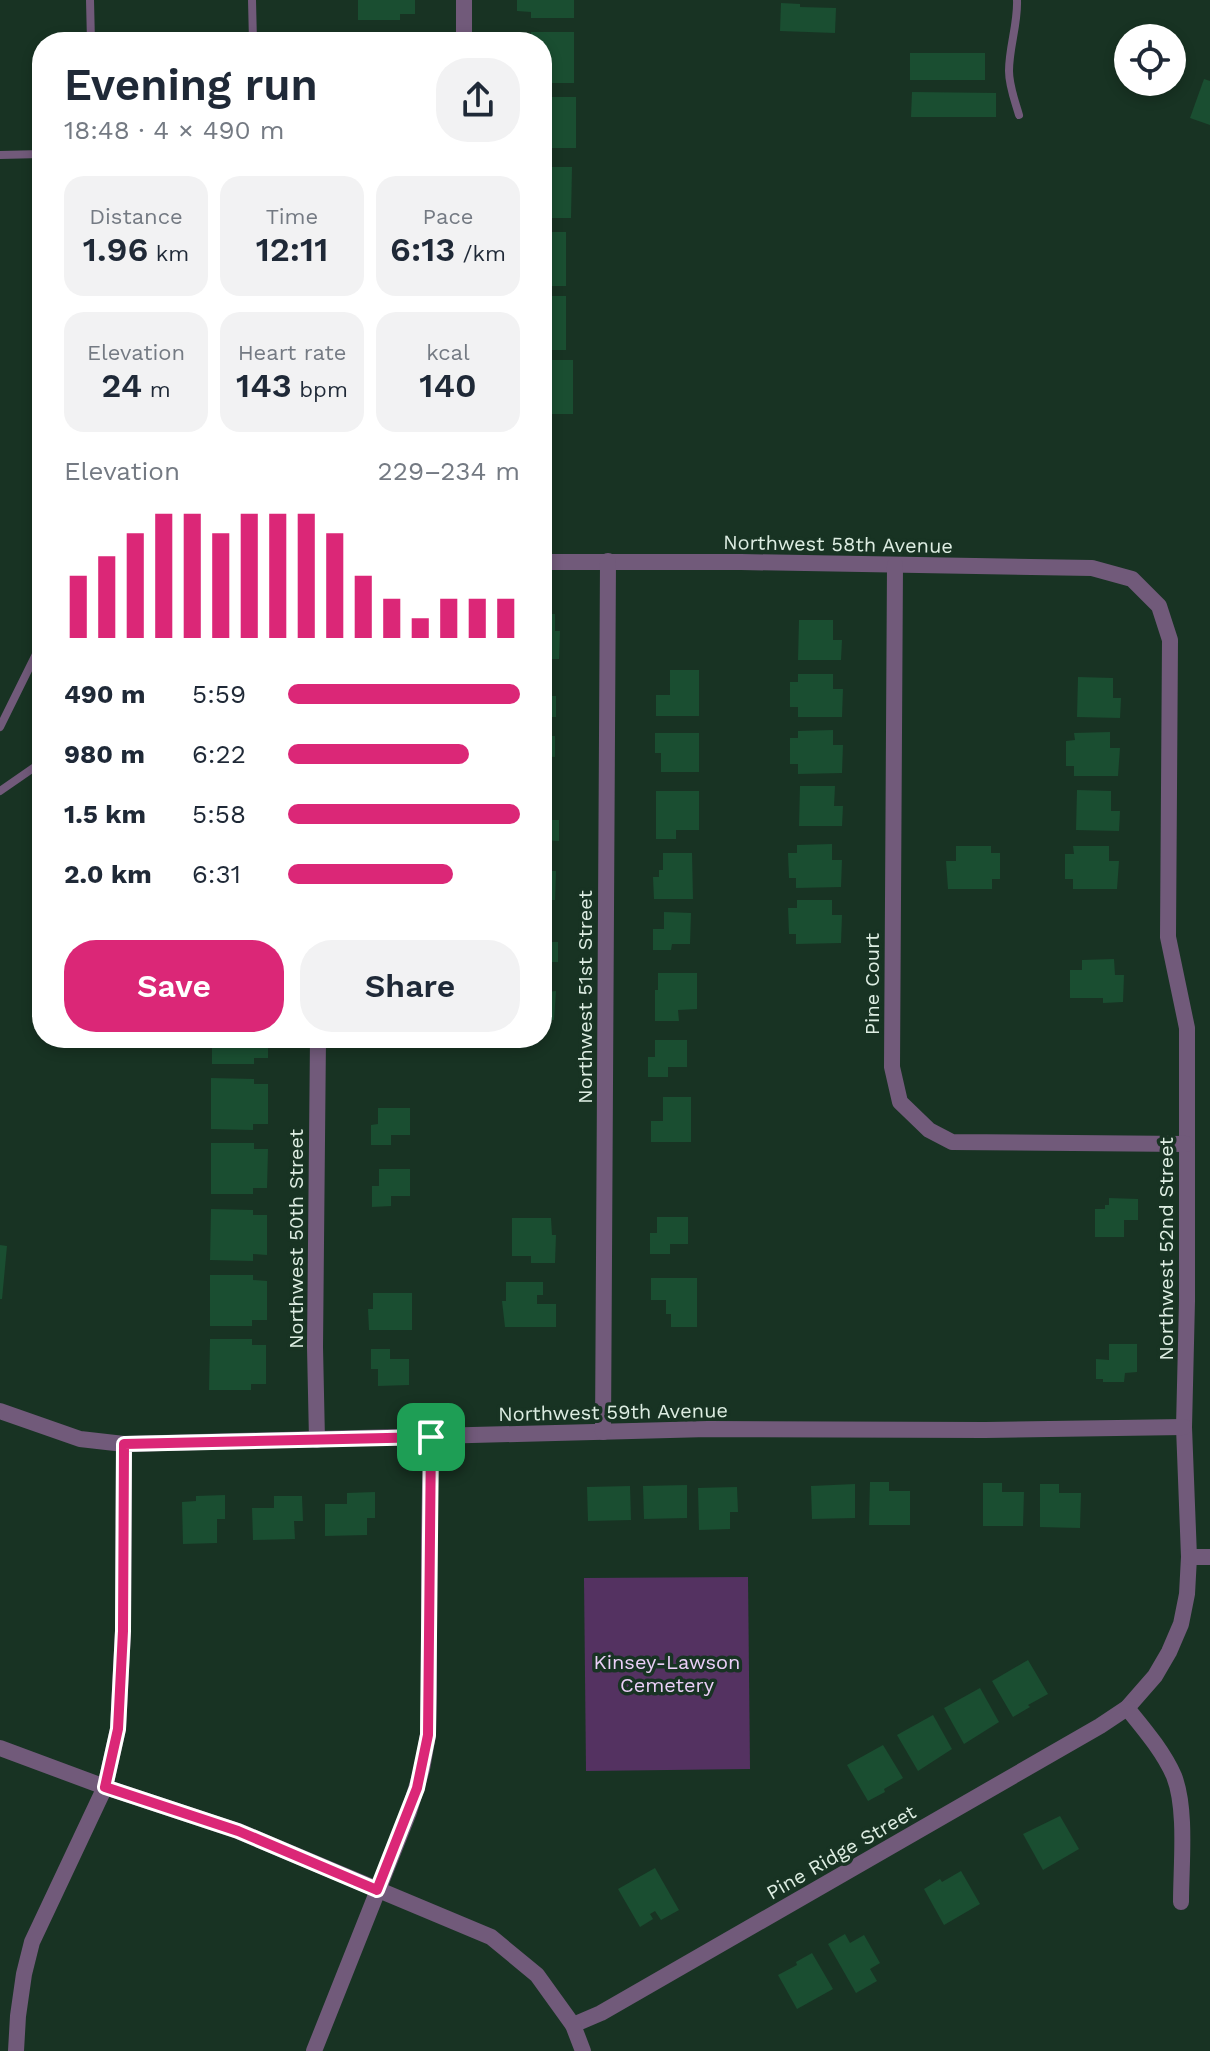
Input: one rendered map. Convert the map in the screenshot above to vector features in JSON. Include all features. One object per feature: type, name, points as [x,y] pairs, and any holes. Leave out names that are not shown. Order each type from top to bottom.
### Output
[{"type":"street","points":[[464,0],[464,32]]},
{"type":"street","name":"Northwest 51st Street","points":[[603,1432],[608,561]]},
{"type":"street","name":"Northwest 58th Avenue","points":[[552,562],[1092,568],[1132,579]]},
{"type":"street","name":"Pine Court","points":[[895,565],[892,1067],[900,1102],[929,1130],[952,1142],[1186,1144]]},
{"type":"street","name":"Northwest 52nd Street","points":[[1127,1708],[1155,1676],[1181,1624],[1187,1594],[1189,1557],[1184,1427],[1187,1028],[1168,937],[1170,640],[1159,606],[1132,579]]},
{"type":"street","name":"Northwest 50th Street","points":[[317,1440],[318,1048]]},
{"type":"street","name":"Northwest 59th Avenue","points":[[0,1411],[80,1439],[124,1444],[708,1429],[1184,1427]]},
{"type":"street","points":[[314,2051],[417,1788],[428,1735],[431,1437]]},
{"type":"street","points":[[16,2051],[24,1974],[32,1942],[105,1787],[118,1729],[123,1631],[124,1444]]},
{"type":"street","points":[[1189,1557],[1210,1557]]},
{"type":"street","points":[[1127,1708],[1165,1758],[1178,1787],[1181,1902]]},
{"type":"street","name":"Pine Ridge Street","points":[[573,2025],[615,2006],[1127,1708]]},
{"type":"street","points":[[0,1748],[238,1831],[491,1937],[537,1975],[573,2025],[583,2051]]},
{"type":"lane","points":[[90,0],[91,32]]},
{"type":"lane","points":[[252,0],[253,32]]},
{"type":"lane","points":[[1017,0],[1017,23],[1009,75],[1019,115]]},
{"type":"lane","points":[[0,155],[32,154]]},
{"type":"lane","points":[[0,727],[32,662]]},
{"type":"lane","points":[[0,778],[1,790],[32,769]]},
{"type":"green space","name":"Kinsey-Lawson Cemetery","points":[[748,1577],[750,1769],[586,1771],[584,1578]]},
{"type":"building","points":[[358,0],[415,0],[415,14],[400,14],[400,20],[358,20]]},
{"type":"building","points":[[517,0],[574,0],[574,18],[531,18],[531,12],[517,11]]},
{"type":"building","points":[[781,3],[836,8],[835,33],[780,31]]},
{"type":"building","points":[[552,32],[574,32],[574,83],[552,83]]},
{"type":"building","points":[[910,53],[985,53],[985,80],[910,80]]},
{"type":"building","points":[[1204,79],[1210,81],[1210,125],[1190,118]]},
{"type":"building","points":[[912,92],[996,93],[996,117],[911,117]]},
{"type":"building","points":[[552,97],[576,97],[576,148],[552,148]]},
{"type":"building","points":[[552,167],[572,167],[571,218],[552,218]]},
{"type":"building","points":[[552,232],[566,232],[566,286],[552,286]]},
{"type":"building","points":[[552,296],[566,296],[566,350],[552,350]]},
{"type":"building","points":[[552,360],[573,360],[573,414],[552,414]]},
{"type":"building","points":[[552,614],[555,614],[555,631],[560,631],[559,659],[552,659]]},
{"type":"building","points":[[799,620],[833,620],[833,640],[842,640],[841,660],[798,660]]},
{"type":"building","points":[[670,670],[699,670],[699,716],[656,716],[656,695],[670,695]]},
{"type":"building","points":[[798,674],[833,674],[833,689],[843,689],[842,717],[798,717],[798,707],[790,707],[790,682],[798,682]]},
{"type":"building","points":[[1078,677],[1113,678],[1113,698],[1121,698],[1120,718],[1077,717]]},
{"type":"building","points":[[552,696],[556,696],[556,717],[552,717]]},
{"type":"building","points":[[833,730],[833,745],[843,745],[842,773],[798,774],[798,764],[790,764],[790,738],[798,738],[798,731]]},
{"type":"building","points":[[1110,732],[1110,748],[1120,748],[1118,776],[1074,776],[1074,766],[1066,766],[1066,741],[1075,740],[1074,733]]},
{"type":"building","points":[[655,733],[699,733],[699,772],[661,772],[661,753],[655,753]]},
{"type":"building","points":[[552,736],[555,736],[555,757],[552,757]]},
{"type":"building","points":[[800,786],[835,786],[834,806],[843,806],[842,826],[799,826]]},
{"type":"building","points":[[1077,790],[1111,791],[1111,811],[1120,811],[1119,831],[1076,830]]},
{"type":"building","points":[[656,791],[699,791],[699,830],[676,830],[676,839],[656,839]]},
{"type":"building","points":[[552,820],[559,820],[559,841],[552,841]]},
{"type":"building","points":[[832,844],[832,860],[842,860],[841,887],[796,888],[796,878],[789,878],[788,853],[797,853],[797,845]]},
{"type":"building","points":[[956,846],[991,846],[991,853],[1000,853],[1000,879],[992,879],[992,889],[948,889],[946,861],[956,861]]},
{"type":"building","points":[[1073,846],[1109,846],[1109,861],[1119,861],[1117,889],[1073,889],[1073,879],[1065,879],[1065,854],[1074,854]]},
{"type":"building","points":[[663,853],[692,853],[693,899],[654,899],[653,877],[659,877],[659,870],[663,870]]},
{"type":"building","points":[[552,871],[556,871],[555,900],[552,900]]},
{"type":"building","points":[[797,900],[832,900],[832,915],[842,915],[841,943],[796,944],[796,934],[789,934],[788,908],[797,908]]},
{"type":"building","points":[[664,912],[691,913],[690,944],[672,944],[671,950],[653,950],[653,929],[664,929]]},
{"type":"building","points":[[552,942],[558,942],[558,962],[552,962]]},
{"type":"building","points":[[1114,959],[1115,975],[1124,975],[1123,1002],[1103,1003],[1103,998],[1070,998],[1070,970],[1082,970],[1082,960]]},
{"type":"building","points":[[658,973],[697,973],[697,1009],[678,1010],[679,1021],[655,1021]]},
{"type":"building","points":[[552,991],[556,991],[554,1020]]},
{"type":"building","points":[[655,1040],[687,1040],[687,1067],[668,1067],[668,1077],[648,1077],[648,1057],[655,1057]]},
{"type":"building","points":[[212,1048],[268,1048],[268,1058],[254,1058],[254,1064],[212,1064]]},
{"type":"building","points":[[211,1078],[254,1079],[254,1084],[268,1084],[268,1124],[253,1124],[253,1130],[211,1129]]},
{"type":"building","points":[[663,1097],[691,1097],[691,1142],[651,1142],[651,1121],[663,1121]]},
{"type":"building","points":[[378,1108],[410,1108],[410,1135],[391,1135],[391,1145],[371,1145],[371,1125],[378,1124]]},
{"type":"building","points":[[211,1143],[254,1143],[254,1149],[268,1149],[267,1188],[253,1188],[253,1194],[211,1194]]},
{"type":"building","points":[[379,1169],[410,1169],[410,1196],[391,1196],[391,1206],[372,1207],[372,1186],[379,1186]]},
{"type":"building","points":[[1109,1198],[1138,1199],[1138,1220],[1124,1220],[1124,1237],[1095,1237],[1095,1209],[1105,1209]]},
{"type":"building","points":[[211,1209],[253,1210],[253,1215],[267,1215],[267,1255],[253,1254],[253,1261],[210,1260]]},
{"type":"building","points":[[657,1217],[688,1217],[688,1244],[670,1244],[670,1254],[650,1254],[650,1233],[657,1233]]},
{"type":"building","points":[[512,1218],[551,1218],[552,1235],[556,1235],[555,1263],[531,1263],[531,1256],[512,1256]]},
{"type":"building","points":[[0,1245],[7,1246],[2,1299],[0,1299]]},
{"type":"building","points":[[210,1275],[253,1275],[253,1280],[267,1281],[267,1320],[252,1320],[252,1326],[210,1326]]},
{"type":"building","points":[[651,1278],[697,1278],[697,1327],[671,1327],[671,1314],[666,1314],[666,1300],[651,1300]]},
{"type":"building","points":[[506,1282],[543,1282],[543,1295],[537,1295],[537,1304],[556,1304],[556,1327],[505,1327],[502,1301],[506,1301]]},
{"type":"building","points":[[373,1293],[412,1293],[412,1330],[369,1330],[368,1309],[373,1309]]},
{"type":"building","points":[[210,1339],[252,1339],[252,1345],[266,1345],[266,1384],[251,1384],[251,1390],[209,1390]]},
{"type":"building","points":[[1109,1344],[1137,1344],[1137,1372],[1125,1373],[1124,1382],[1096,1379],[1096,1359],[1109,1360]]},
{"type":"building","points":[[371,1349],[390,1349],[390,1359],[409,1359],[409,1385],[378,1386],[378,1369],[371,1369]]},
{"type":"building","points":[[870,1482],[889,1482],[889,1491],[910,1491],[910,1525],[869,1525]]},
{"type":"building","points":[[983,1483],[1002,1483],[1002,1492],[1024,1492],[1023,1526],[983,1526]]},
{"type":"building","points":[[855,1484],[855,1518],[812,1519],[811,1486]]},
{"type":"building","points":[[1040,1484],[1059,1484],[1059,1493],[1081,1493],[1080,1528],[1040,1527]]},
{"type":"building","points":[[687,1485],[687,1518],[644,1519],[643,1486]]},
{"type":"building","points":[[630,1486],[631,1520],[588,1521],[587,1487]]},
{"type":"building","points":[[737,1487],[738,1512],[730,1512],[730,1529],[699,1530],[698,1488]]},
{"type":"building","points":[[375,1492],[375,1518],[367,1518],[367,1535],[325,1536],[325,1504],[347,1504],[347,1493]]},
{"type":"building","points":[[225,1495],[225,1519],[217,1519],[217,1543],[183,1544],[182,1502],[196,1501],[196,1496]]},
{"type":"building","points":[[274,1496],[302,1496],[303,1521],[294,1521],[295,1539],[253,1540],[252,1508],[274,1508]]},
{"type":"building","points":[[1028,1660],[1048,1694],[1013,1717],[992,1681]]},
{"type":"building","points":[[980,1688],[999,1722],[964,1744],[944,1708]]},
{"type":"building","points":[[933,1715],[952,1749],[918,1771],[897,1735]]},
{"type":"building","points":[[883,1745],[903,1778],[868,1801],[847,1765]]},
{"type":"building","points":[[1060,1816],[1079,1849],[1043,1870],[1023,1834]]},
{"type":"building","points":[[655,1868],[679,1910],[661,1920],[655,1911],[650,1914],[653,1919],[640,1927],[618,1889]]},
{"type":"building","points":[[961,1871],[980,1904],[944,1925],[924,1889]]},
{"type":"building","points":[[845,1934],[850,1943],[864,1935],[880,1963],[870,1969],[877,1981],[856,1993],[828,1944]]},
{"type":"building","points":[[812,1953],[833,1989],[797,2009],[778,1975]]},
{"type":"route","points":[[431,1437],[428,1735],[417,1788],[377,1890],[238,1831],[105,1787],[118,1729],[123,1631],[124,1444],[431,1437]]}]
